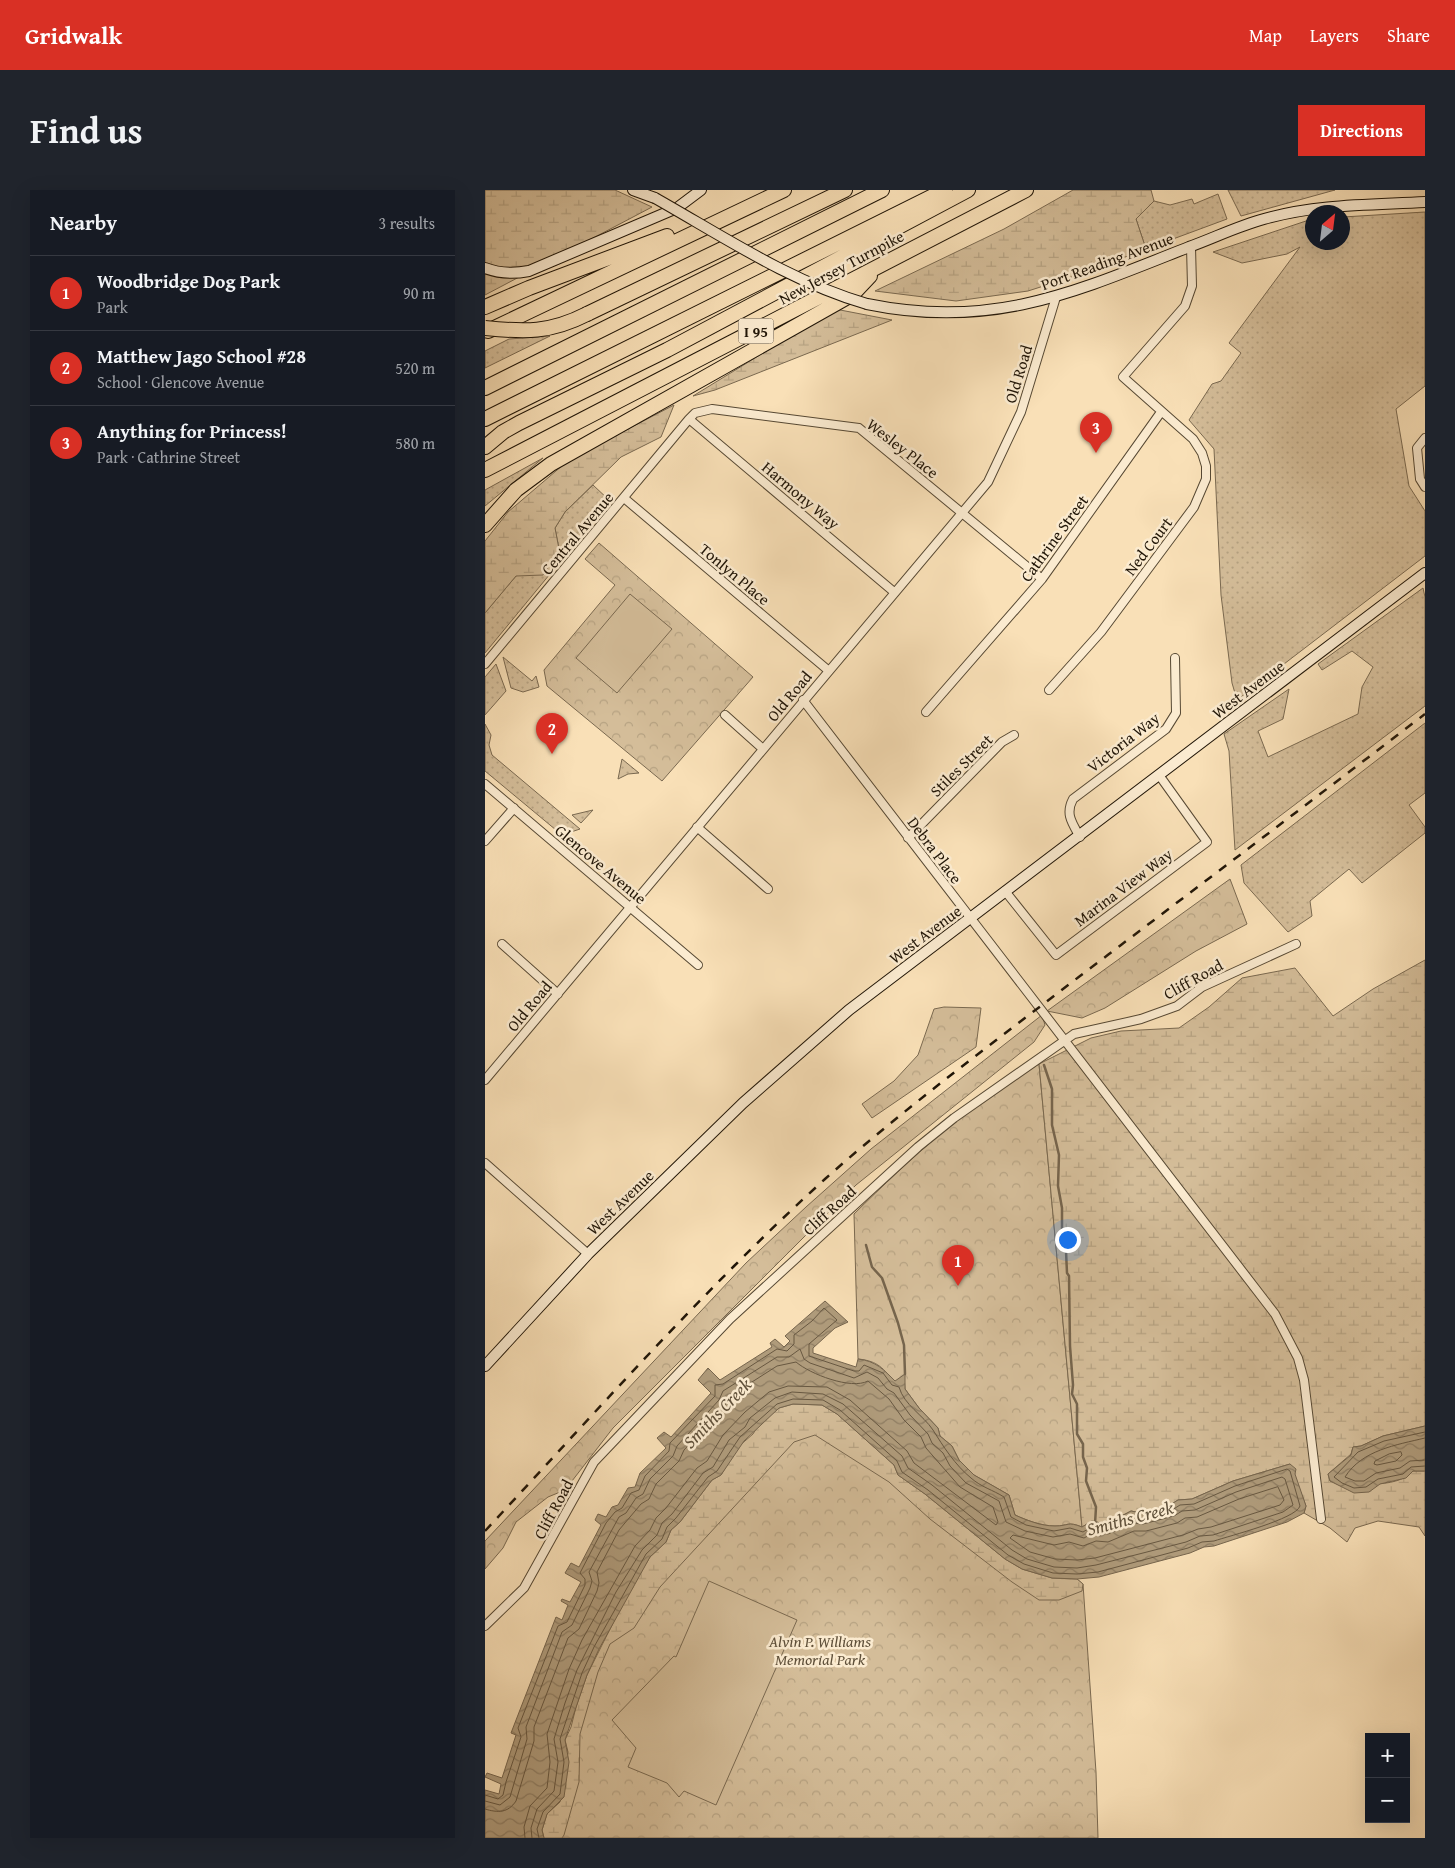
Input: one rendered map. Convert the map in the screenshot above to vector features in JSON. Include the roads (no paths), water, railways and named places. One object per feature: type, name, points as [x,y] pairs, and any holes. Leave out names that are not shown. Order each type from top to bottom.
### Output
[{"type":"highway","points":[[485,328],[536,331],[555,328],[845,190]]},
{"type":"highway","points":[[485,388],[882,190]]},
{"type":"highway","name":"New Jersey Turnpike","points":[[485,419],[945,190]]},
{"type":"highway","points":[[485,448],[503,432],[519,423],[667,350],[967,190]]},
{"type":"highway","name":"New Jersey Turnpike","points":[[485,470],[1026,190]]},
{"type":"highway","points":[[485,307],[529,288],[779,193]]},
{"type":"highway","points":[[485,332],[779,193]]},
{"type":"highway","points":[[485,525],[516,490],[551,464],[853,294],[877,268]]},
{"type":"street","points":[[633,190],[655,198]]},
{"type":"street","name":"Port Reading Avenue","points":[[642,190],[790,274],[838,296],[901,311],[963,314],[994,311],[1073,293],[1262,219],[1314,207],[1425,202]]},
{"type":"street","points":[[485,268],[500,273],[515,274],[529,271],[677,208],[701,190]]},
{"type":"street","points":[[1161,412],[1123,377],[1185,306],[1190,296],[1191,247]]},
{"type":"street","name":"Old Road","points":[[485,1080],[632,908],[697,827],[994,472],[1021,412],[1056,297]]},
{"type":"street","name":"Wesley Place","points":[[689,418],[703,410],[721,408],[859,428],[1042,579]]},
{"type":"street","name":"Cathrine Street","points":[[926,712],[1042,579],[1161,412]]},
{"type":"street","name":"Ned Court","points":[[1049,690],[1101,632],[1201,494],[1206,479],[1202,453],[1193,439],[1161,412]]},
{"type":"street","name":"Central Avenue","points":[[485,664],[689,418]]},
{"type":"street","name":"Harmony Way","points":[[689,418],[894,592]]},
{"type":"street","points":[[1425,438],[1417,448],[1420,479],[1425,487]]},
{"type":"street","name":"Tonlyn Place","points":[[624,498],[829,670]]},
{"type":"street","name":"West Avenue","points":[[485,1366],[588,1254],[743,1103],[841,1017],[1425,573]]},
{"type":"street","name":"Victoria Way","points":[[1079,837],[1068,815],[1073,799],[1166,729],[1173,719],[1176,713],[1175,658]]},
{"type":"street","name":"Debra Place","points":[[803,700],[1275,1314],[1298,1358],[1305,1380],[1321,1519]]},
{"type":"street","points":[[725,715],[763,748]]},
{"type":"street","name":"Stiles Street","points":[[908,838],[1002,742],[1014,734]]},
{"type":"street","name":"Marina View Way","points":[[1005,891],[1056,955],[1207,842],[1159,775]]},
{"type":"street","name":"Glencove Avenue","points":[[485,784],[698,965]]},
{"type":"street","points":[[485,841],[514,808]]},
{"type":"street","points":[[697,827],[768,888]]},
{"type":"street","points":[[502,944],[558,994]]},
{"type":"street","name":"Cliff Road","points":[[485,1626],[524,1588],[594,1462],[730,1319],[918,1148],[954,1118],[1065,1039],[1092,1028],[1141,1019],[1177,1006],[1202,987],[1296,944]]},
{"type":"street","points":[[485,1163],[588,1254]]},
{"type":"water","name":"Smiths Creek","points":[[825,1301],[848,1322],[835,1328],[813,1348],[813,1353],[856,1367],[858,1359],[870,1362],[895,1381],[905,1374],[905,1389],[919,1408],[938,1428],[940,1436],[952,1446],[959,1460],[974,1475],[1009,1495],[1015,1515],[1019,1517],[1050,1526],[1071,1524],[1082,1527],[1092,1521],[1105,1524],[1108,1520],[1111,1522],[1131,1511],[1141,1513],[1170,1505],[1178,1500],[1192,1499],[1233,1481],[1290,1464],[1296,1469],[1295,1474],[1306,1506],[1304,1513],[1287,1522],[1214,1546],[1204,1547],[1190,1553],[1099,1577],[1077,1579],[1052,1578],[1022,1569],[1005,1559],[925,1494],[898,1475],[894,1465],[837,1414],[822,1405],[793,1404],[779,1408],[744,1441],[721,1475],[712,1480],[680,1522],[671,1530],[666,1542],[650,1557],[599,1649],[587,1675],[565,1740],[569,1762],[564,1797],[547,1814],[542,1830],[544,1838],[485,1838],[485,1790],[499,1794],[501,1784],[485,1777],[487,1773],[502,1778],[516,1735],[511,1733],[556,1617],[562,1620],[568,1605],[561,1601],[562,1599],[570,1602],[581,1582],[565,1573],[571,1563],[579,1567],[601,1525],[595,1520],[598,1514],[606,1517],[612,1507],[618,1505],[628,1488],[635,1487],[640,1473],[666,1448],[657,1438],[664,1432],[671,1437],[711,1393],[698,1380],[708,1368],[720,1380],[772,1347],[770,1343],[775,1339],[784,1347],[790,1341],[785,1336]]},
{"type":"water","points":[[1425,1426],[1425,1471],[1413,1471],[1406,1478],[1380,1484],[1369,1492],[1354,1493],[1330,1481],[1328,1474],[1351,1455],[1353,1447],[1361,1446],[1383,1436]]},
{"type":"waterway","name":"Smiths Creek","points":[[1044,1065],[1052,1089],[1052,1125],[1059,1155],[1058,1186],[1062,1208],[1062,1240],[1066,1251],[1067,1273],[1069,1276],[1072,1394],[1077,1404],[1077,1434],[1083,1444],[1083,1457],[1087,1468],[1086,1481],[1096,1507],[1095,1524]]},
{"type":"waterway","points":[[866,1245],[872,1267],[882,1278],[898,1323],[904,1345],[905,1374]]},
{"type":"railway","points":[[485,1531],[609,1396],[736,1264],[856,1152],[983,1050],[1425,714]]},
{"type":"place","name":"Anything for Princess!","points":[[1096,453]]},
{"type":"place","name":"Matthew Jago School #28","points":[[552,754]]},
{"type":"place","name":"Woodbridge Dog Park","points":[[958,1286]]},
{"type":"park label","name":"Alvin P. Williams Memorial Park","points":[[820,1650]]}]
